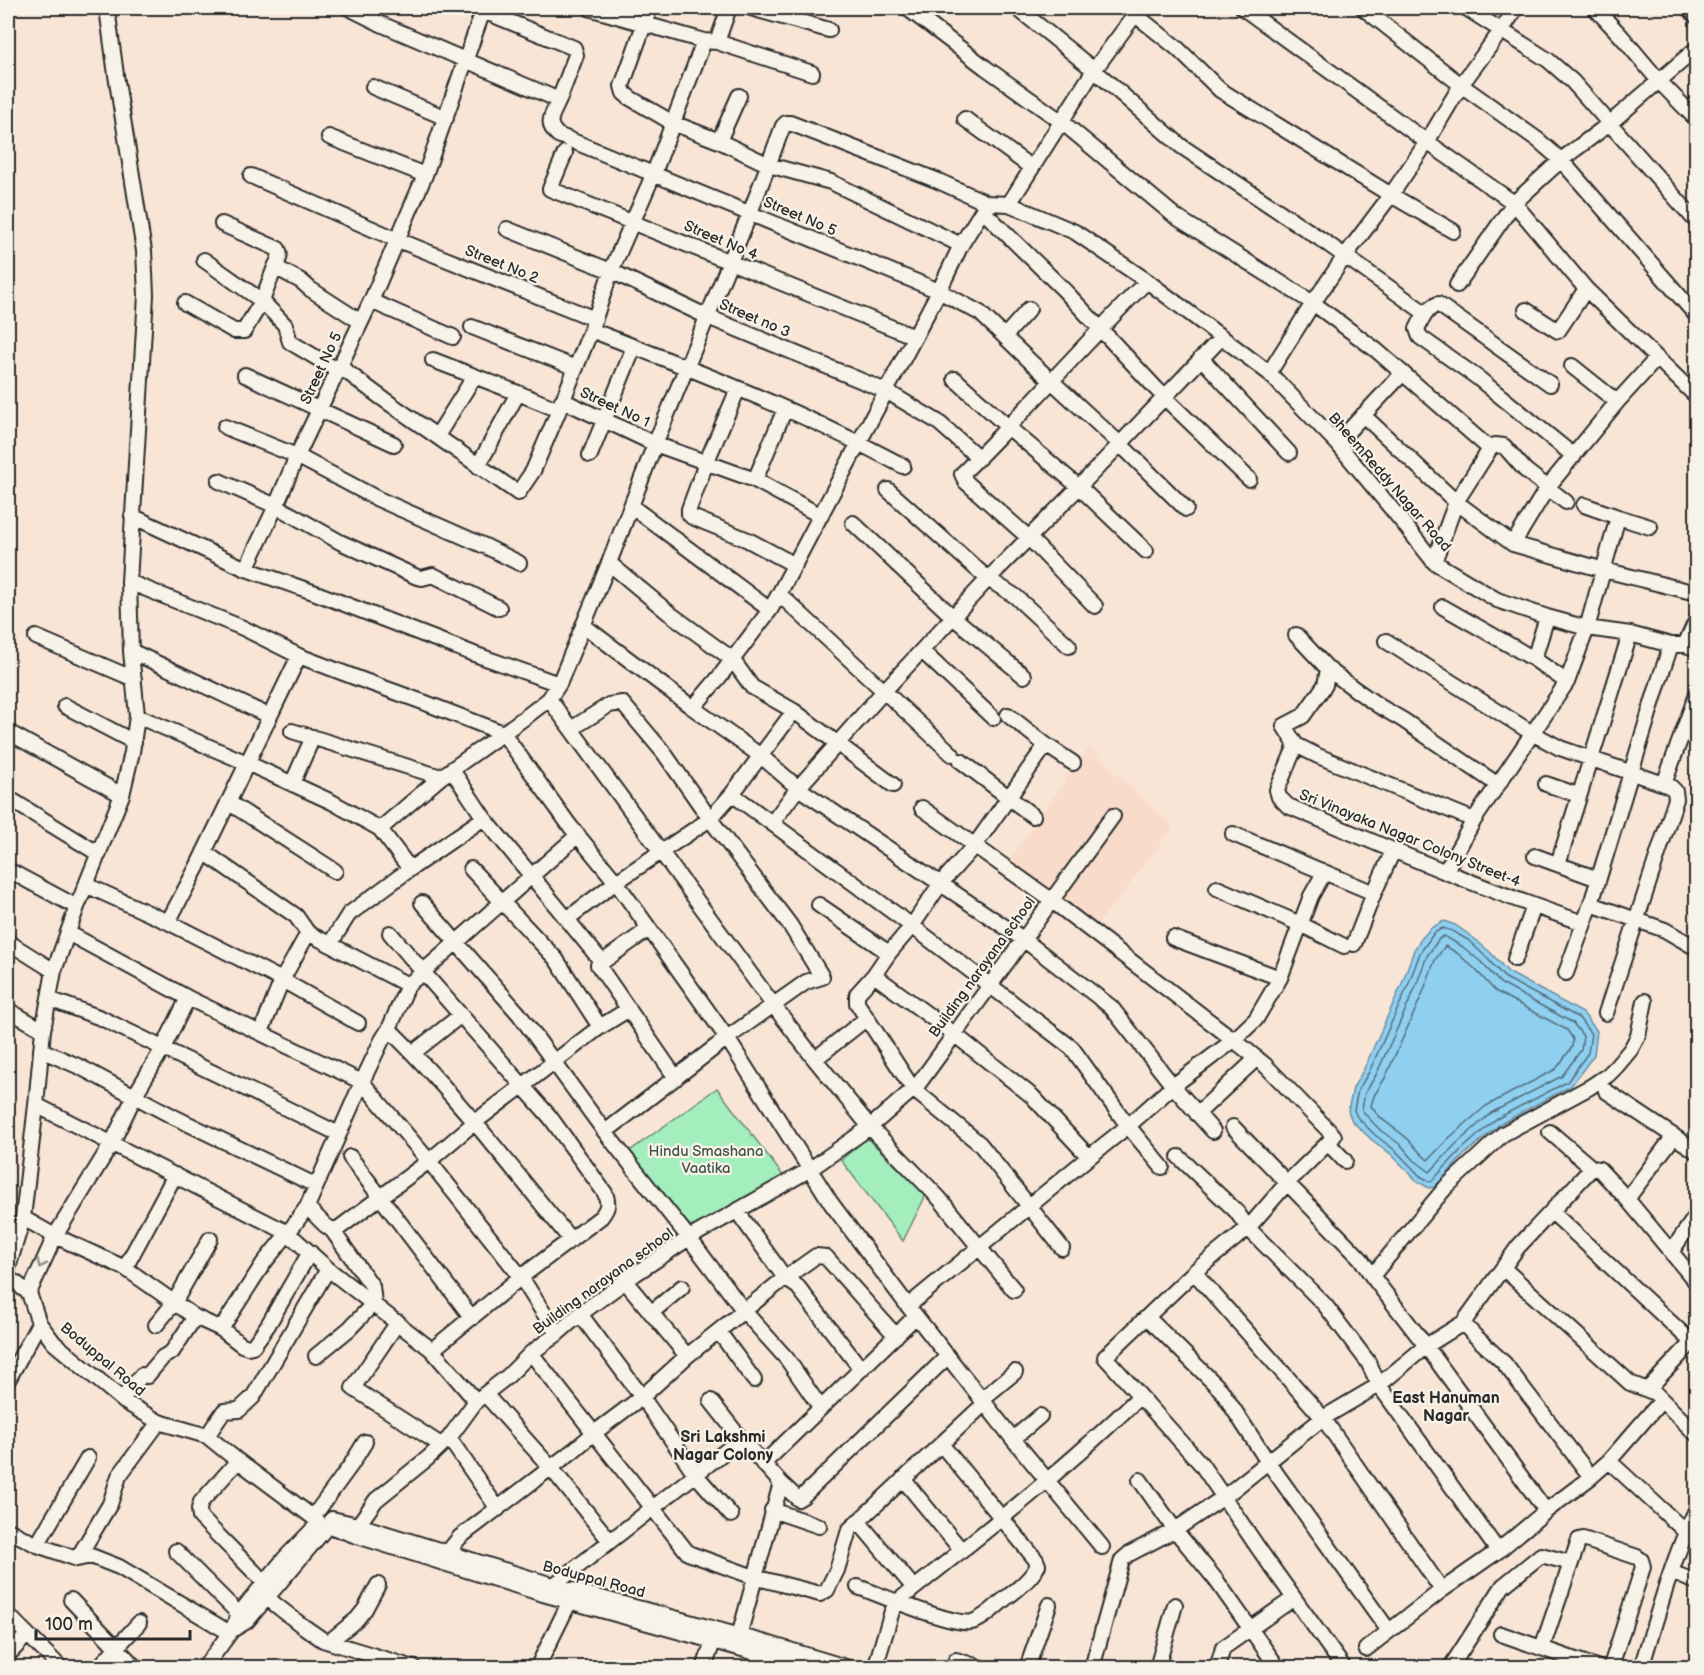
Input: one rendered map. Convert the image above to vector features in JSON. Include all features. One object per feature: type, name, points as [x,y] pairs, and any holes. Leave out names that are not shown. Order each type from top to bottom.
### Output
[{"type":"street","points":[[8,1268],[23,1218],[43,1030],[54,971],[122,795],[134,742],[137,716],[131,651],[129,582],[146,295],[144,251],[107,8]]},
{"type":"street","points":[[349,8],[381,24],[559,100],[576,55],[574,48],[481,8]]},
{"type":"street","name":"Street No 5","points":[[246,569],[398,240],[446,118],[481,8]]},
{"type":"street","points":[[589,8],[711,41],[812,73]]},
{"type":"street","points":[[650,8],[622,86],[624,93],[673,123],[719,141],[769,165],[831,182],[961,245]]},
{"type":"street","points":[[204,260],[262,301],[285,325],[290,342],[338,368],[518,493],[533,471],[561,405],[611,271],[673,123],[729,8]]},
{"type":"street","points":[[751,8],[829,30]]},
{"type":"street","points":[[907,8],[1062,122],[1176,217],[1313,303],[1376,350],[1490,449]]},
{"type":"street","points":[[1017,8],[1094,70],[1181,146],[1345,256],[1425,313]]},
{"type":"street","points":[[1243,8],[1514,203],[1586,289],[1696,396]]},
{"type":"street","points":[[1363,8],[1461,85],[1538,140],[1561,160],[1696,315]]},
{"type":"street","points":[[1466,8],[1548,60],[1572,81],[1696,221]]},
{"type":"street","points":[[1269,373],[1313,303],[1345,256],[1392,195],[1461,85],[1516,8]]},
{"type":"street","points":[[1595,8],[1696,119]]},
{"type":"street","points":[[1689,8],[1696,16]]},
{"type":"street","points":[[985,207],[1009,204],[1134,10],[1220,90],[1454,231]]},
{"type":"street","points":[[1457,285],[1514,203],[1561,160],[1609,124],[1696,49]]},
{"type":"street","points":[[373,87],[446,118]]},
{"type":"street","points":[[719,141],[739,96]]},
{"type":"street","name":"Street No 5","points":[[559,100],[550,121],[552,130],[558,135],[939,291],[980,313],[1186,509]]},
{"type":"street","points":[[965,119],[1032,168]]},
{"type":"street","points":[[380,829],[446,773],[549,699],[559,684],[786,123],[936,180],[985,207],[1164,397],[1249,478]]},
{"type":"street","points":[[329,137],[425,175]]},
{"type":"street","name":"Street No 4","points":[[565,153],[550,189],[915,338]]},
{"type":"street","name":"Street No 2","points":[[251,176],[593,324],[634,347],[687,367]]},
{"type":"street","name":"BheemReddy Nagar Road","points":[[1009,204],[1075,232],[1147,281],[1269,373],[1337,443],[1434,562],[1497,600],[1547,617],[1587,628],[1630,634],[1684,646]]},
{"type":"street","points":[[693,708],[770,610],[915,338],[961,245],[985,207]]},
{"type":"street","points":[[185,303],[234,331],[240,332],[244,331],[262,301],[280,252],[278,249],[222,224]]},
{"type":"street","name":"Street no 3","points":[[507,229],[611,271],[708,316],[886,391],[938,422],[979,458]]},
{"type":"street","points":[[275,267],[301,281],[361,322]]},
{"type":"street","points":[[1095,606],[1029,538],[966,482],[962,474],[1147,281]]},
{"type":"street","points":[[1526,310],[1554,336],[1586,289]]},
{"type":"street","points":[[371,301],[453,337]]},
{"type":"street","points":[[1551,384],[1442,306],[1435,305],[1425,313],[1417,329],[1420,337],[1478,378],[1574,456]]},
{"type":"street","points":[[1005,336],[1029,309]]},
{"type":"street","points":[[472,327],[576,368]]},
{"type":"street","points":[[771,822],[884,691],[988,579],[1222,336]]},
{"type":"street","points":[[590,455],[634,347]]},
{"type":"street","points":[[1201,358],[1289,453]]},
{"type":"street","points":[[1513,544],[1547,488],[1617,402],[1657,358]]},
{"type":"street","name":"Street No 1","points":[[433,360],[518,393],[605,420],[655,444],[755,480],[821,516]]},
{"type":"street","points":[[1572,366],[1617,402]]},
{"type":"street","points":[[687,367],[814,421],[903,466]]},
{"type":"street","points":[[1337,443],[1402,374]]},
{"type":"street","points":[[245,375],[394,444]]},
{"type":"street","points":[[437,436],[474,377]]},
{"type":"street","points":[[955,379],[1079,487],[1146,551]]},
{"type":"street","points":[[738,389],[706,463],[689,514],[748,540],[795,565]]},
{"type":"street","points":[[478,466],[518,393]]},
{"type":"street","points":[[755,480],[785,409]]},
{"type":"street","points":[[1363,415],[1456,502],[1513,544],[1696,593]]},
{"type":"street","points":[[225,427],[297,456],[378,499],[519,563]]},
{"type":"street","points":[[1434,562],[1456,502],[1490,449],[1495,446],[1504,446],[1526,470],[1566,502]]},
{"type":"street","points":[[219,481],[276,506],[340,542],[417,577],[433,575],[499,608]]},
{"type":"street","points":[[888,490],[988,579],[1015,596],[1069,646]]},
{"type":"street","points":[[1584,505],[1650,527]]},
{"type":"street","points":[[631,506],[770,610]]},
{"type":"street","points":[[132,516],[246,569],[559,684]]},
{"type":"street","points":[[1445,872],[1474,820],[1566,682],[1587,628],[1618,517]]},
{"type":"street","points":[[853,523],[953,617],[1024,676]]},
{"type":"street","points":[[609,563],[669,613],[732,659],[752,687],[794,711],[893,785]]},
{"type":"street","points":[[129,582],[243,628],[299,656],[503,734],[616,882],[727,1038],[809,1170],[858,1239],[947,1357],[1102,1547]]},
{"type":"street","points":[[779,594],[957,757],[1034,816]]},
{"type":"street","points":[[1443,607],[1534,659],[1566,682]]},
{"type":"street","points":[[1534,659],[1547,617]]},
{"type":"street","points":[[1566,974],[1591,903],[1659,681],[1684,646],[1696,621]]},
{"type":"street","points":[[583,625],[761,756],[798,788],[1023,939],[1111,1007],[1173,1086],[1213,1131]]},
{"type":"street","points":[[1558,864],[1630,634]]},
{"type":"street","points":[[1296,635],[1328,669],[1379,706],[1498,785]]},
{"type":"street","points":[[36,637],[134,679]]},
{"type":"street","points":[[1386,641],[1532,733],[1560,748],[1664,784],[1675,791],[1676,799],[1606,1012]]},
{"type":"street","points":[[131,651],[269,716]]},
{"type":"street","points":[[922,651],[993,718]]},
{"type":"street","points":[[168,922],[299,656]]},
{"type":"street","points":[[1328,669],[1325,685],[1303,716],[1284,726],[1296,745],[1474,820]]},
{"type":"street","points":[[1664,784],[1696,696]]},
{"type":"street","points":[[549,699],[815,1059],[870,1127],[939,1198],[1014,1290]]},
{"type":"street","points":[[571,729],[609,705],[622,703],[664,753],[710,819],[790,925],[822,977],[806,982],[727,1038],[605,1132]]},
{"type":"street","points":[[65,706],[134,742]]},
{"type":"street","points":[[567,919],[616,882],[710,819],[732,794],[794,711]]},
{"type":"street","points":[[1008,715],[1073,763]]},
{"type":"street","points":[[137,716],[332,802],[380,829],[410,869]]},
{"type":"street","points":[[292,731],[446,773],[602,962]]},
{"type":"street","points":[[8,732],[122,795]]},
{"type":"street","points":[[292,784],[313,737]]},
{"type":"street","points":[[1046,745],[975,845],[941,883],[912,926],[874,975],[856,994],[857,1003],[913,1089],[980,1144],[1062,1248]]},
{"type":"street","name":"Sri Vinayaka Nagar Colony Street-4","points":[[1296,745],[1277,790],[1283,802],[1288,806],[1445,872],[1584,923]]},
{"type":"street","points":[[1546,784],[1578,795]]},
{"type":"street","points":[[732,794],[912,926],[1072,1048],[1128,1126],[1162,1167]]},
{"type":"street","points":[[8,798],[99,854]]},
{"type":"street","points":[[228,802],[335,871]]},
{"type":"street","points":[[922,807],[1051,900],[1257,1058],[1334,1136],[1287,1183],[1248,1228],[1194,1272],[1105,1357],[1201,1464],[1344,1668]]},
{"type":"street","name":"Building narayana school","points":[[358,1525],[376,1500],[445,1442],[481,1397],[580,1314],[689,1238],[809,1170],[870,1127],[913,1089],[1113,816]]},
{"type":"street","points":[[330,944],[349,914],[484,818]]},
{"type":"street","points":[[1233,834],[1374,893]]},
{"type":"street","points":[[221,1329],[263,1264],[306,1207],[408,985],[578,835]]},
{"type":"street","points":[[1217,888],[1349,945],[1393,851]]},
{"type":"street","points":[[204,852],[296,916],[308,933],[408,985]]},
{"type":"street","points":[[1535,856],[1598,879]]},
{"type":"street","points":[[471,869],[556,959],[600,1027]]},
{"type":"street","points":[[8,870],[77,907]]},
{"type":"street","points":[[763,1464],[896,1336],[912,1311],[980,1247],[1128,1126],[1173,1086],[1234,1040],[1256,1019],[1280,978],[1311,896],[1324,873]]},
{"type":"street","points":[[86,885],[168,922],[282,980],[358,1023]]},
{"type":"street","points":[[422,903],[519,1014],[605,1132],[744,1311],[787,1359],[820,1407]]},
{"type":"street","points":[[1591,903],[1665,930],[1696,948]]},
{"type":"street","points":[[819,905],[889,953]]},
{"type":"street","points":[[1515,959],[1534,906]]},
{"type":"street","points":[[649,929],[598,965],[676,1078]]},
{"type":"street","points":[[68,933],[188,998],[362,1082],[429,1161],[521,1277],[557,1335]]},
{"type":"street","points":[[261,1032],[282,980],[308,933]]},
{"type":"street","points":[[390,933],[550,1117],[605,1193],[608,1201],[607,1209],[601,1217],[521,1277],[432,1350]]},
{"type":"street","points":[[1173,938],[1280,978]]},
{"type":"street","points":[[8,942],[54,971]]},
{"type":"street","points":[[874,975],[1032,1096],[1089,1157]]},
{"type":"street","points":[[8,1279],[28,1293],[55,1236],[112,1143],[135,1095],[163,1048],[188,998]]},
{"type":"street","points":[[48,999],[101,1018],[339,1134]]},
{"type":"street","points":[[1372,1276],[1446,1187],[1503,1134],[1590,1087],[1616,1067],[1631,1049],[1638,1036],[1645,1001]]},
{"type":"street","points":[[332,1230],[339,1228],[381,1198],[523,1085],[600,1027],[629,1009]]},
{"type":"street","points":[[8,1010],[43,1030]]},
{"type":"street","points":[[413,1053],[461,1015]]},
{"type":"street","points":[[815,1059],[867,1018]]},
{"type":"street","points":[[389,1029],[475,1122],[571,1240]]},
{"type":"street","points":[[41,1050],[80,1067],[174,1117],[315,1185]]},
{"type":"street","points":[[1197,1114],[1257,1058]]},
{"type":"street","points":[[1606,1091],[1696,1151]]},
{"type":"street","points":[[36,1105],[288,1233],[328,1269],[432,1350],[551,1468],[610,1541]]},
{"type":"street","points":[[1233,1127],[1361,1259],[1546,1511]]},
{"type":"street","points":[[1550,1131],[1592,1168],[1599,1169],[1628,1199],[1696,1282]]},
{"type":"street","points":[[1628,1199],[1674,1136]]},
{"type":"street","points":[[1328,1143],[1345,1161]]},
{"type":"street","points":[[350,1157],[472,1318]]},
{"type":"street","points":[[1179,1157],[1236,1211],[1248,1228],[1325,1305],[1368,1362],[1378,1385],[1498,1551]]},
{"type":"street","points":[[1092,1668],[1122,1560],[1175,1530],[1224,1497],[1323,1418],[1378,1385],[1426,1346],[1463,1323],[1518,1247],[1592,1168]]},
{"type":"street","points":[[125,1268],[175,1175]]},
{"type":"street","points":[[306,1207],[332,1230],[372,1286],[374,1303]]},
{"type":"street","points":[[737,1211],[785,1278],[798,1287],[861,1368]]},
{"type":"street","points":[[1552,1212],[1695,1342],[1648,1389]]},
{"type":"street","points":[[1671,1252],[1696,1216]]},
{"type":"street","points":[[23,1218],[55,1236],[125,1268],[195,1317],[221,1329],[248,1347],[253,1346],[268,1325],[310,1252]]},
{"type":"street","points":[[156,1325],[174,1303],[210,1239]]},
{"type":"street","points":[[444,1557],[460,1537],[551,1468],[642,1396],[687,1356],[816,1256],[826,1257],[896,1336]]},
{"type":"street","points":[[1503,1268],[1630,1383],[1655,1393],[1696,1434]]},
{"type":"street","points":[[207,1436],[224,1411],[239,1410],[253,1397],[328,1269]]},
{"type":"street","points":[[1194,1272],[1323,1418],[1442,1590]]},
{"type":"street","points":[[625,1281],[687,1356]]},
{"type":"street","points":[[651,1313],[682,1287]]},
{"type":"street","name":"Boduppal Road","points":[[28,1293],[39,1323],[54,1343],[122,1400],[159,1422],[207,1436],[323,1522],[354,1535],[554,1585],[716,1635],[759,1653],[811,1668]]},
{"type":"street","points":[[316,1356],[349,1329],[374,1303]]},
{"type":"street","points":[[580,1314],[642,1396],[696,1475],[731,1515]]},
{"type":"street","points":[[122,1400],[142,1375],[147,1376],[163,1357],[172,1352],[195,1317]]},
{"type":"street","points":[[1147,1317],[1221,1389],[1268,1462],[1389,1631]]},
{"type":"street","points":[[398,1322],[353,1388],[445,1442],[498,1509]]},
{"type":"street","points":[[8,1380],[39,1323]]},
{"type":"street","points":[[1463,1323],[1504,1363],[1591,1477]]},
{"type":"street","points":[[719,1332],[754,1380]]},
{"type":"street","points":[[531,1353],[688,1553],[754,1577],[820,1594],[827,1590],[837,1570],[849,1530],[1015,1372]]},
{"type":"street","points":[[711,1401],[763,1464],[798,1499],[947,1357]]},
{"type":"street","points":[[875,1668],[892,1611],[898,1601],[1047,1481],[1140,1396]]},
{"type":"street","points":[[1366,1649],[1442,1590],[1498,1551],[1591,1477],[1609,1461],[1662,1400]]},
{"type":"street","points":[[1012,1439],[1040,1416]]},
{"type":"street","points":[[77,1559],[110,1504],[119,1476],[159,1422]]},
{"type":"street","points":[[554,1585],[741,1439]]},
{"type":"street","points":[[231,1631],[247,1621],[268,1590],[323,1522],[365,1442]]},
{"type":"street","points":[[858,1587],[934,1615],[960,1622],[971,1622],[979,1619],[1016,1591],[1036,1570],[1038,1565],[1036,1560],[941,1444]]},
{"type":"street","points":[[38,1545],[88,1458]]},
{"type":"street","points":[[238,1461],[201,1502],[200,1517],[300,1624],[323,1640],[414,1668]]},
{"type":"street","points":[[1609,1461],[1686,1532]]},
{"type":"street","points":[[903,1479],[962,1551]]},
{"type":"street","points":[[1140,1480],[1175,1530],[1216,1580],[1278,1668]]},
{"type":"street","points":[[739,1636],[781,1483]]},
{"type":"street","points":[[772,1510],[819,1526]]},
{"type":"street","points":[[1641,1668],[1671,1572],[1696,1510]]},
{"type":"street","points":[[858,1521],[914,1588]]},
{"type":"street","name":"Boduppal Road","points":[[323,1522],[358,1525],[570,1601],[716,1635],[739,1636],[849,1668]]},
{"type":"street","points":[[8,1530],[38,1545],[77,1559],[91,1556],[119,1567],[231,1631]]},
{"type":"street","points":[[1542,1648],[1577,1544],[1583,1539],[1637,1557],[1641,1560],[1643,1567],[1609,1668]]},
{"type":"street","points":[[176,1551],[239,1614]]},
{"type":"street","points":[[1450,1668],[1503,1586],[1541,1555],[1571,1563]]},
{"type":"street","points":[[1671,1572],[1696,1582]]},
{"type":"street","points":[[329,1642],[357,1619],[378,1585]]},
{"type":"street","points":[[210,1665],[239,1614],[268,1590]]},
{"type":"street","points":[[1217,1668],[1222,1648],[1294,1598]]},
{"type":"street","points":[[71,1600],[136,1668]]},
{"type":"street","points":[[537,1668],[570,1601]]},
{"type":"street","points":[[1027,1668],[1049,1605]]},
{"type":"street","points":[[1156,1668],[1175,1605]]},
{"type":"street","points":[[8,1615],[61,1668]]},
{"type":"street","points":[[98,1668],[139,1623]]},
{"type":"street","points":[[1501,1634],[1599,1668]]},
{"type":"street","points":[[8,1655],[27,1635]]},
{"type":"street","points":[[704,1668],[716,1635]]},
{"type":"street","points":[[753,1668],[759,1653]]},
{"type":"street","points":[[956,1660],[982,1668]]},
{"type":"shaded area","points":[[1089,748],[1173,827],[1094,929],[1008,862]]},
{"type":"green space","name":"Hindu Smashana Vaatika","points":[[717,1088],[784,1177],[695,1226],[688,1225],[627,1153]]},
{"type":"green space","points":[[867,1138],[926,1195],[903,1241],[841,1160]]},
{"type":"water","points":[[1444,921],[1455,925],[1471,936],[1508,972],[1583,1013],[1597,1031],[1594,1055],[1571,1086],[1500,1124],[1464,1155],[1435,1187],[1429,1188],[1417,1181],[1392,1155],[1352,1121],[1348,1111],[1353,1088],[1364,1069],[1401,986],[1414,950],[1431,928]]},
{"type":"district","name":"East Hanuman Nagar","points":[[1446,1406]]},
{"type":"district","name":"Sri Lakshmi Nagar Colony","points":[[723,1445]]}]
